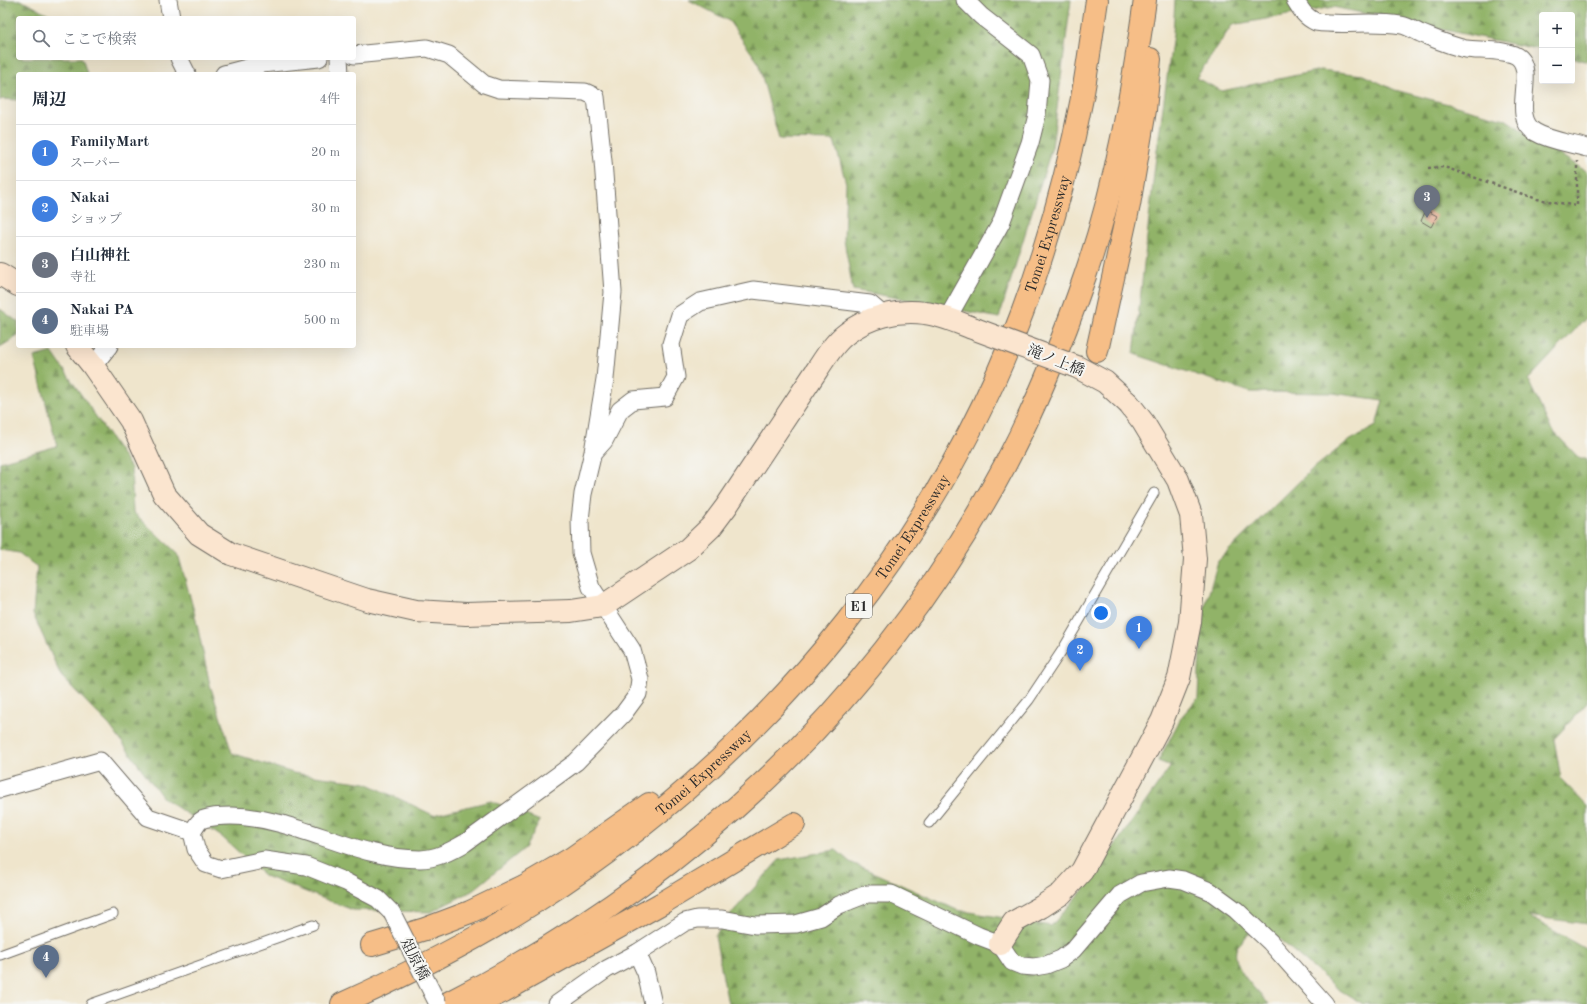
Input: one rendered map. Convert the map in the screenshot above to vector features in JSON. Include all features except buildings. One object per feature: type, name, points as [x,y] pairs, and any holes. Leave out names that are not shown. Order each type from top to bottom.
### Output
[{"type":"highway","name":"Tomei Expressway","points":[[342,1004],[409,972],[468,941],[534,903],[630,836],[680,796],[765,716],[798,680],[853,615],[913,527],[947,473],[973,424],[999,368],[1024,306],[1040,263],[1055,212],[1074,136],[1097,0]]},
{"type":"highway","points":[[446,1004],[518,965],[583,925],[643,884],[730,814],[764,783],[833,712],[865,673],[928,590],[960,543],[1006,464],[1036,399],[1065,330],[1086,274],[1111,188],[1129,102],[1145,0]]},
{"type":"highway","points":[[1097,351],[1129,205],[1145,110],[1151,46],[1151,0]]},
{"type":"highway","points":[[372,945],[425,929],[470,912],[524,886],[572,858],[656,798],[702,759],[767,695],[913,527]]},
{"type":"highway","points":[[477,1004],[504,991],[664,902],[794,824]]},
{"type":"street","points":[[168,0],[171,16]]},
{"type":"street","points":[[947,318],[1001,223],[1030,143],[1037,115],[1040,80],[1031,55],[981,16],[965,0]]},
{"type":"street","points":[[1295,0],[1309,19],[1316,22],[1389,23],[1403,25],[1447,44],[1466,49],[1509,53],[1518,57],[1524,64],[1524,112],[1527,122],[1533,131],[1582,155]]},
{"type":"street","points":[[0,789],[100,761],[148,817],[192,832],[202,819],[217,816],[246,817],[266,820],[386,856],[422,859],[445,854],[465,843],[576,762],[624,713],[638,694],[640,680],[632,650],[591,587],[581,553],[580,520],[583,494],[594,452],[605,379],[613,292],[603,161],[596,97],[585,92],[500,89],[484,84],[449,55],[427,48],[356,55]]},
{"type":"street","points":[[180,60],[186,72]]},
{"type":"street","points":[[232,72],[262,64],[277,68],[311,60]]},
{"type":"street","points":[[339,60],[340,72]]},
{"type":"street","points":[[0,274],[16,284]]},
{"type":"street","points":[[79,348],[93,366],[131,422],[164,494],[199,534],[231,554],[367,600],[416,611],[466,614],[571,611],[603,606],[688,549],[711,527],[831,349],[846,334],[883,315],[870,304],[753,290],[700,302],[680,315],[671,344],[676,377],[665,397],[633,400],[620,410],[604,441],[594,452]]},
{"type":"street","name":"滝ノ上橋","points":[[883,315],[924,313],[947,318],[1077,367],[1105,382],[1129,404],[1144,422],[1178,480],[1191,515],[1195,559],[1190,622],[1179,678],[1162,720],[1082,871],[1061,894],[1014,922],[1000,944]]},
{"type":"street","points":[[93,366],[107,348]]},
{"type":"street","name":"俎原橋","points":[[192,832],[196,849],[206,864],[221,869],[264,860],[306,866],[346,882],[378,899],[392,913],[438,1004]]},
{"type":"street","points":[[558,1004],[607,969],[637,953],[686,922],[697,919],[722,919],[755,925],[796,924],[821,917],[839,905],[867,894],[891,894],[979,936],[1000,944],[1012,962],[1022,966],[1034,967],[1046,965],[1061,959],[1073,950],[1120,895],[1141,883],[1169,878],[1183,880],[1210,891],[1236,910],[1270,942],[1325,1004]]},
{"type":"street","points":[[637,953],[646,973],[653,1004]]},
{"type":"lane","points":[[929,823],[1033,694],[1063,649],[1154,493]]},
{"type":"lane","points":[[0,955],[113,914]]},
{"type":"lane","points":[[91,1004],[313,925]]},
{"type":"path","points":[[1428,168],[1444,167],[1537,199],[1577,206],[1582,155]]},
{"type":"green space","points":[[0,0],[20,0],[53,16],[16,16],[16,60],[83,60],[86,72],[16,72],[16,100],[2,99],[0,101]]},
{"type":"green space","points":[[689,0],[1071,0],[1052,147],[999,318],[853,290],[844,240],[846,183],[834,140],[779,139],[758,62],[729,21]]},
{"type":"green space","points":[[1175,0],[1587,0],[1587,62],[1575,58],[1575,12],[1539,12],[1539,49],[1333,7],[1232,25],[1196,78],[1222,91],[1321,70],[1363,75],[1395,90],[1505,119],[1587,172],[1587,317],[1528,380],[1551,429],[1580,459],[1587,459],[1587,703],[1554,739],[1561,779],[1587,806],[1587,924],[1528,916],[1587,950],[1587,1004],[1363,1004],[1338,989],[1267,929],[1260,929],[1249,934],[1237,947],[1236,954],[1237,962],[1246,978],[1269,1004],[728,1004],[715,936],[730,915],[779,860],[836,850],[850,862],[957,910],[1051,926],[1085,888],[1171,766],[1158,761],[1182,716],[1198,698],[1201,621],[1218,561],[1309,472],[1347,442],[1376,426],[1383,400],[1332,393],[1249,392],[1134,354],[1155,165],[1173,34]]},
{"type":"green space","points":[[0,309],[16,321],[16,337],[0,347]]},
{"type":"green space","points":[[52,352],[131,468],[133,512],[178,554],[194,611],[210,685],[232,753],[293,773],[366,783],[433,815],[491,801],[540,821],[525,848],[472,891],[431,912],[353,910],[265,876],[222,837],[163,798],[110,726],[61,676],[33,614],[37,567],[19,553],[0,550],[0,462],[57,446],[34,357]]},
{"type":"place","name":"白山神社","points":[[1427,218]]},
{"type":"place","name":"FamilyMart","points":[[1139,649]]},
{"type":"place","name":"Nakai","points":[[1080,671]]},
{"type":"place","name":"Nakai PA","points":[[46,978]]}]
